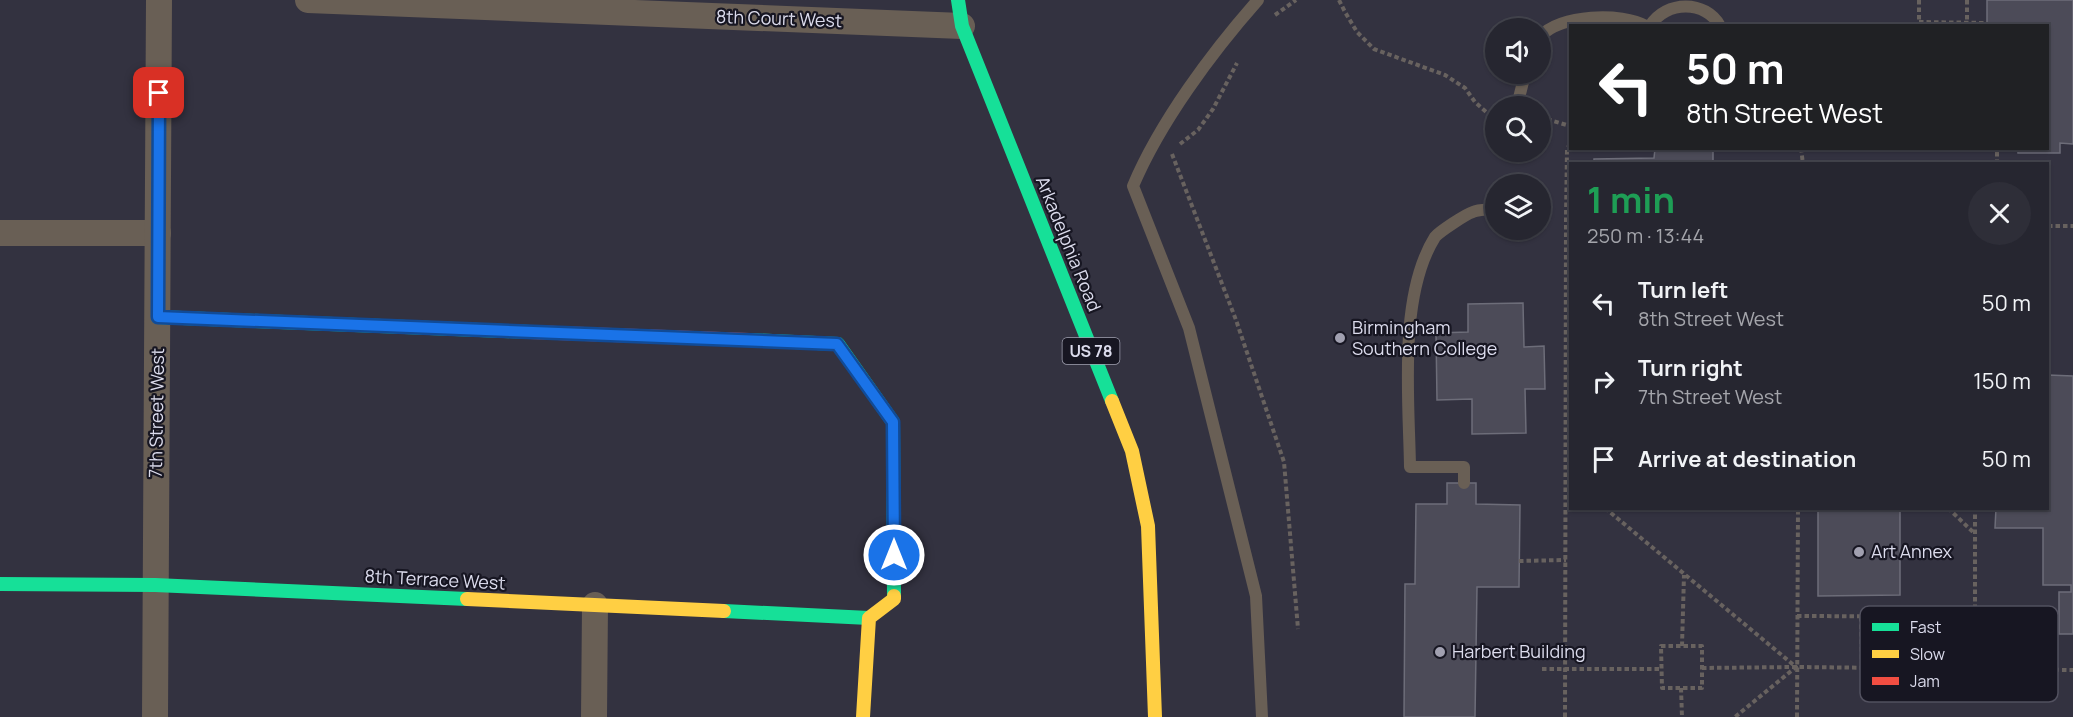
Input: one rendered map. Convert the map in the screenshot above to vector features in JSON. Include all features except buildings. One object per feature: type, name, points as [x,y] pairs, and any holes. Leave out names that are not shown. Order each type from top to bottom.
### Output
[{"type":"street","name":"7th Street West","points":[[155,717],[159,0]]},
{"type":"street","name":"8th Court West","points":[[308,0],[962,26]]},
{"type":"street","name":"Arkadelphia Road","points":[[958,0],[962,26],[1132,452],[1148,526],[1155,717]]},
{"type":"street","points":[[0,233],[158,233]]},
{"type":"street","points":[[158,317],[837,344],[893,422],[894,599],[869,618],[863,717]]},
{"type":"street","name":"8th Terrace West","points":[[0,584],[155,585],[869,618]]},
{"type":"street","points":[[594,717],[595,605]]},
{"type":"lane","points":[[1258,0],[1194,80],[1143,161],[1133,186],[1189,328],[1256,596],[1262,717]]},
{"type":"lane","points":[[1650,24],[1660,13],[1685,2],[1709,12],[1718,24]]},
{"type":"lane","points":[[1551,27],[1574,20],[1630,18],[1644,24]]},
{"type":"lane","points":[[1464,483],[1464,467],[1410,467],[1408,364],[1410,315],[1419,275],[1436,235],[1472,212],[1485,210]]},
{"type":"path","points":[[1270,19],[1296,0]]},
{"type":"path","points":[[1339,0],[1358,32],[1374,50],[1445,75],[1465,88],[1485,111]]},
{"type":"path","points":[[1919,0],[1919,24],[1987,23]]},
{"type":"path","points":[[1967,0],[1967,24]]},
{"type":"path","points":[[1240,57],[1214,109],[1198,130],[1175,147],[1172,153],[1236,320],[1284,462],[1298,629]]},
{"type":"path","points":[[1551,120],[1569,126]]},
{"type":"path","points":[[1565,717],[1567,150],[1569,145]]},
{"type":"path","points":[[2049,226],[2073,226]]},
{"type":"path","points":[[1566,475],[1569,478]]},
{"type":"path","points":[[1607,510],[1796,667]]},
{"type":"path","points":[[1797,510],[1797,717]]},
{"type":"path","points":[[1950,510],[1975,534]]},
{"type":"path","points":[[1975,510],[1975,606]]},
{"type":"path","points":[[1519,561],[1566,560]]},
{"type":"path","points":[[1682,646],[1684,575]]},
{"type":"path","points":[[1797,616],[1860,617]]},
{"type":"path","points":[[1661,646],[1702,646],[1702,669],[1702,688],[1662,688],[1661,646]]},
{"type":"path","points":[[1735,717],[1796,667]]},
{"type":"path","points":[[1702,669],[1860,668]]},
{"type":"path","points":[[1542,669],[1662,669]]},
{"type":"path","points":[[1681,688],[1682,717]]},
{"type":"traffic: fast","points":[[958,0],[962,26],[1112,401]]},
{"type":"traffic: fast","points":[[158,317],[530,332]]},
{"type":"traffic: fast","points":[[749,340],[838,344],[893,422],[894,596]]},
{"type":"traffic: fast","points":[[0,584],[155,585],[467,599]]},
{"type":"traffic: fast","points":[[724,611],[869,618]]},
{"type":"traffic: slow","points":[[1112,401],[1132,451],[1148,526],[1155,717]]},
{"type":"traffic: slow","points":[[863,717],[869,618],[894,599],[894,596]]},
{"type":"traffic: slow","points":[[467,599],[724,611]]},
{"type":"traffic: jam","points":[[530,332],[749,340]]},
{"type":"place","name":"Birmingham Southern College","points":[[1340,338]]},
{"type":"place","name":"Art Annex","points":[[1859,552]]},
{"type":"place","name":"Harbert Building","points":[[1440,652]]},
{"type":"route","points":[[159,93],[158,317],[837,344],[893,422],[894,555]]}]
